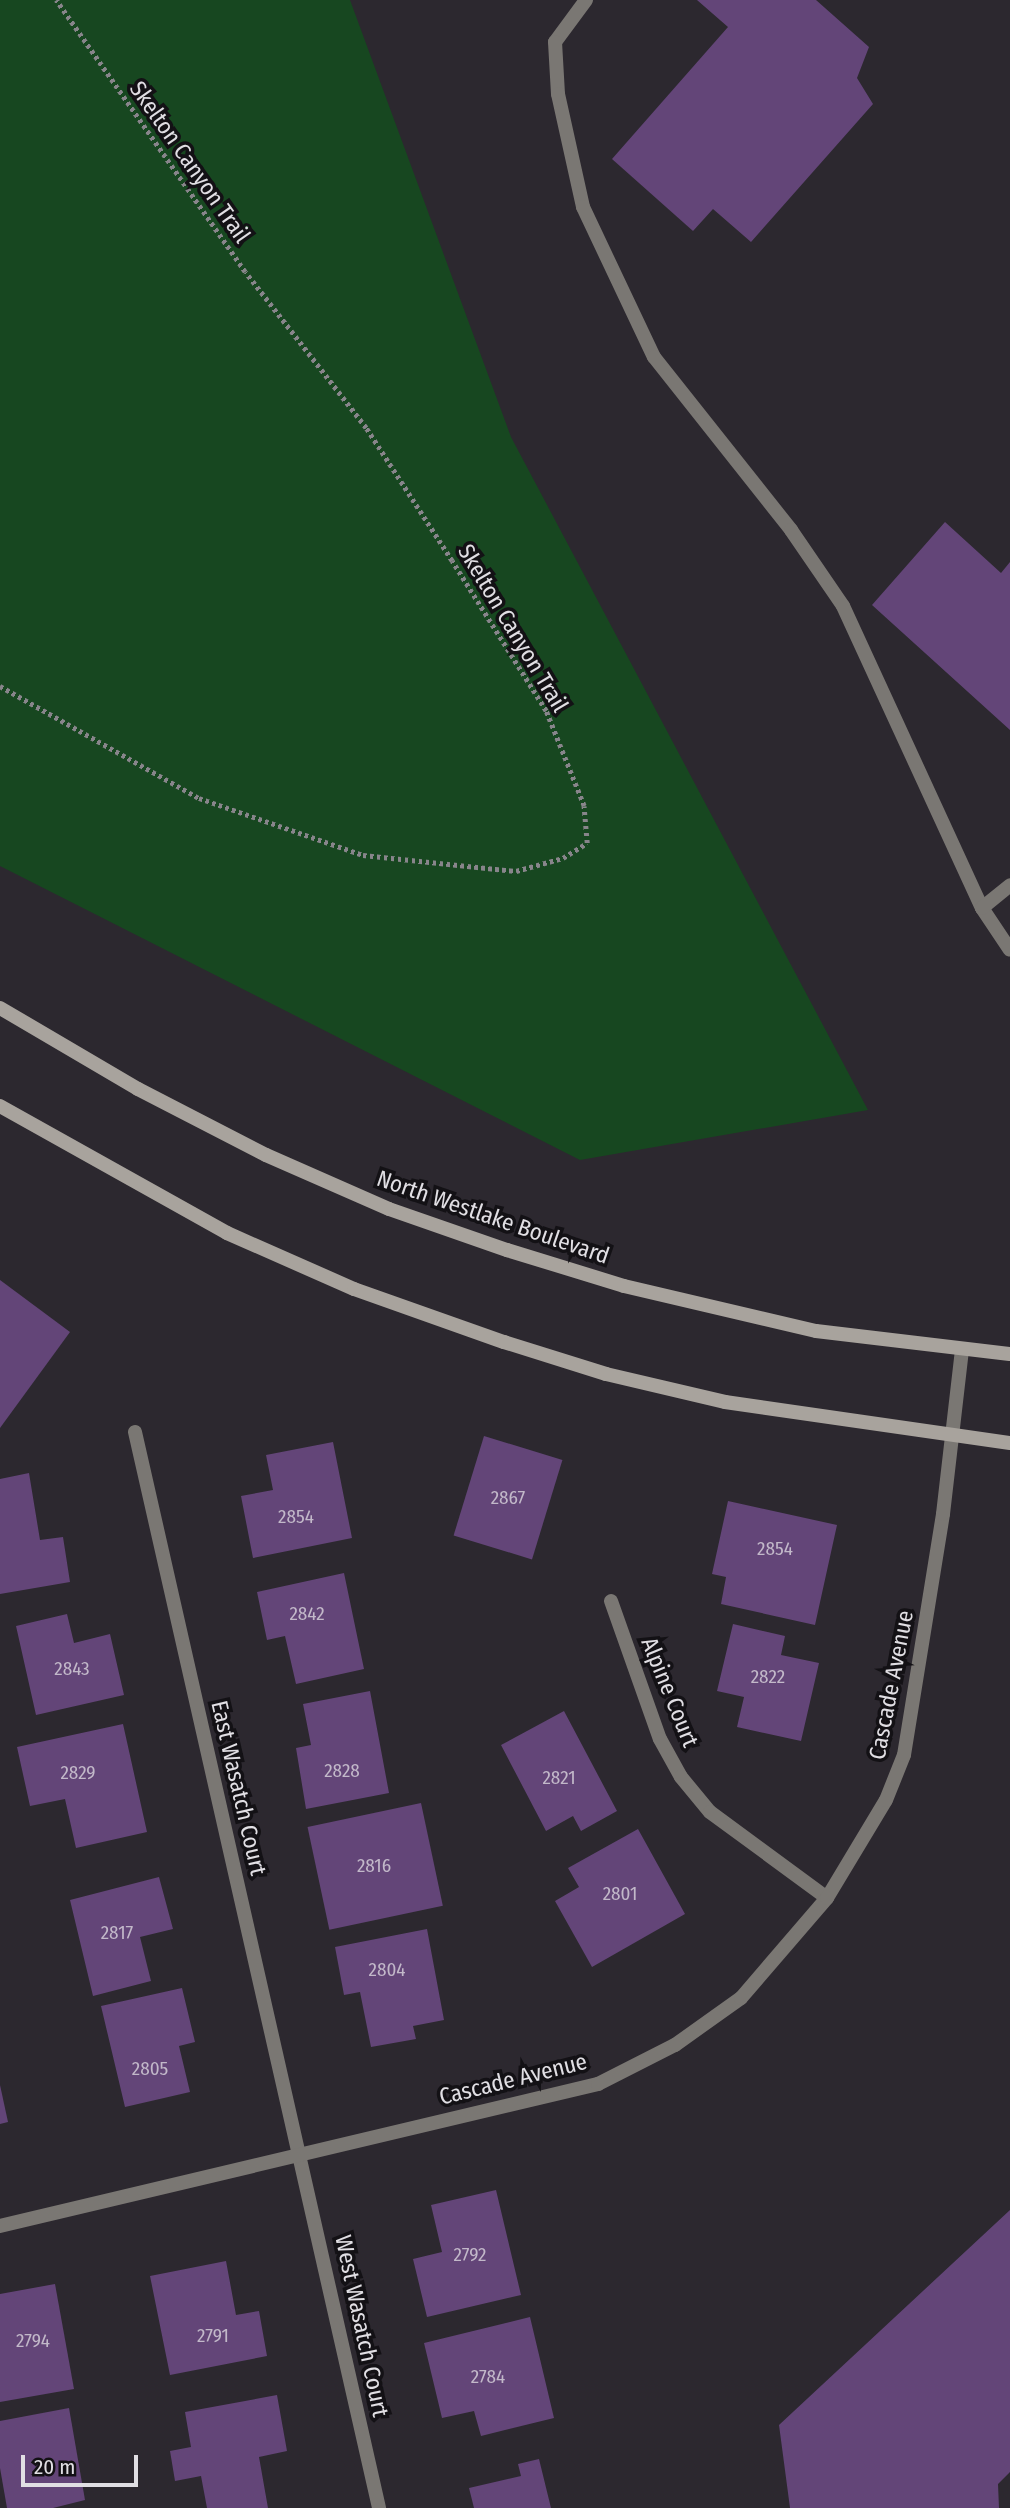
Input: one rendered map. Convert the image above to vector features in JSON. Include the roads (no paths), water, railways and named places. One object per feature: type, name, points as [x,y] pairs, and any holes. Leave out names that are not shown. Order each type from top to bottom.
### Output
[{"type":"main road","name":"North Westlake Boulevard","points":[[0,1008],[243,1143],[389,1209],[624,1286],[712,1308],[816,1331],[1010,1354]]},
{"type":"main road","points":[[0,1106],[227,1233],[354,1289],[504,1342],[606,1374],[725,1402],[952,1437],[1010,1443]]},
{"type":"street","points":[[586,0],[555,42],[558,94],[583,207],[654,357],[790,530],[843,606],[982,908],[1010,950]]},
{"type":"street","points":[[982,908],[1010,886]]},
{"type":"street","name":"Cascade Avenue","points":[[0,2226],[598,2084],[675,2045],[741,1998],[827,1898],[886,1800],[904,1755],[916,1699],[962,1349]]},
{"type":"street","name":"East Wasatch Court","points":[[135,1432],[300,2153]]},
{"type":"street","name":"Alpine Court","points":[[611,1601],[660,1739],[681,1777],[710,1812],[827,1898]]},
{"type":"street","name":"West Wasatch Court","points":[[300,2153],[379,2508]]}]
